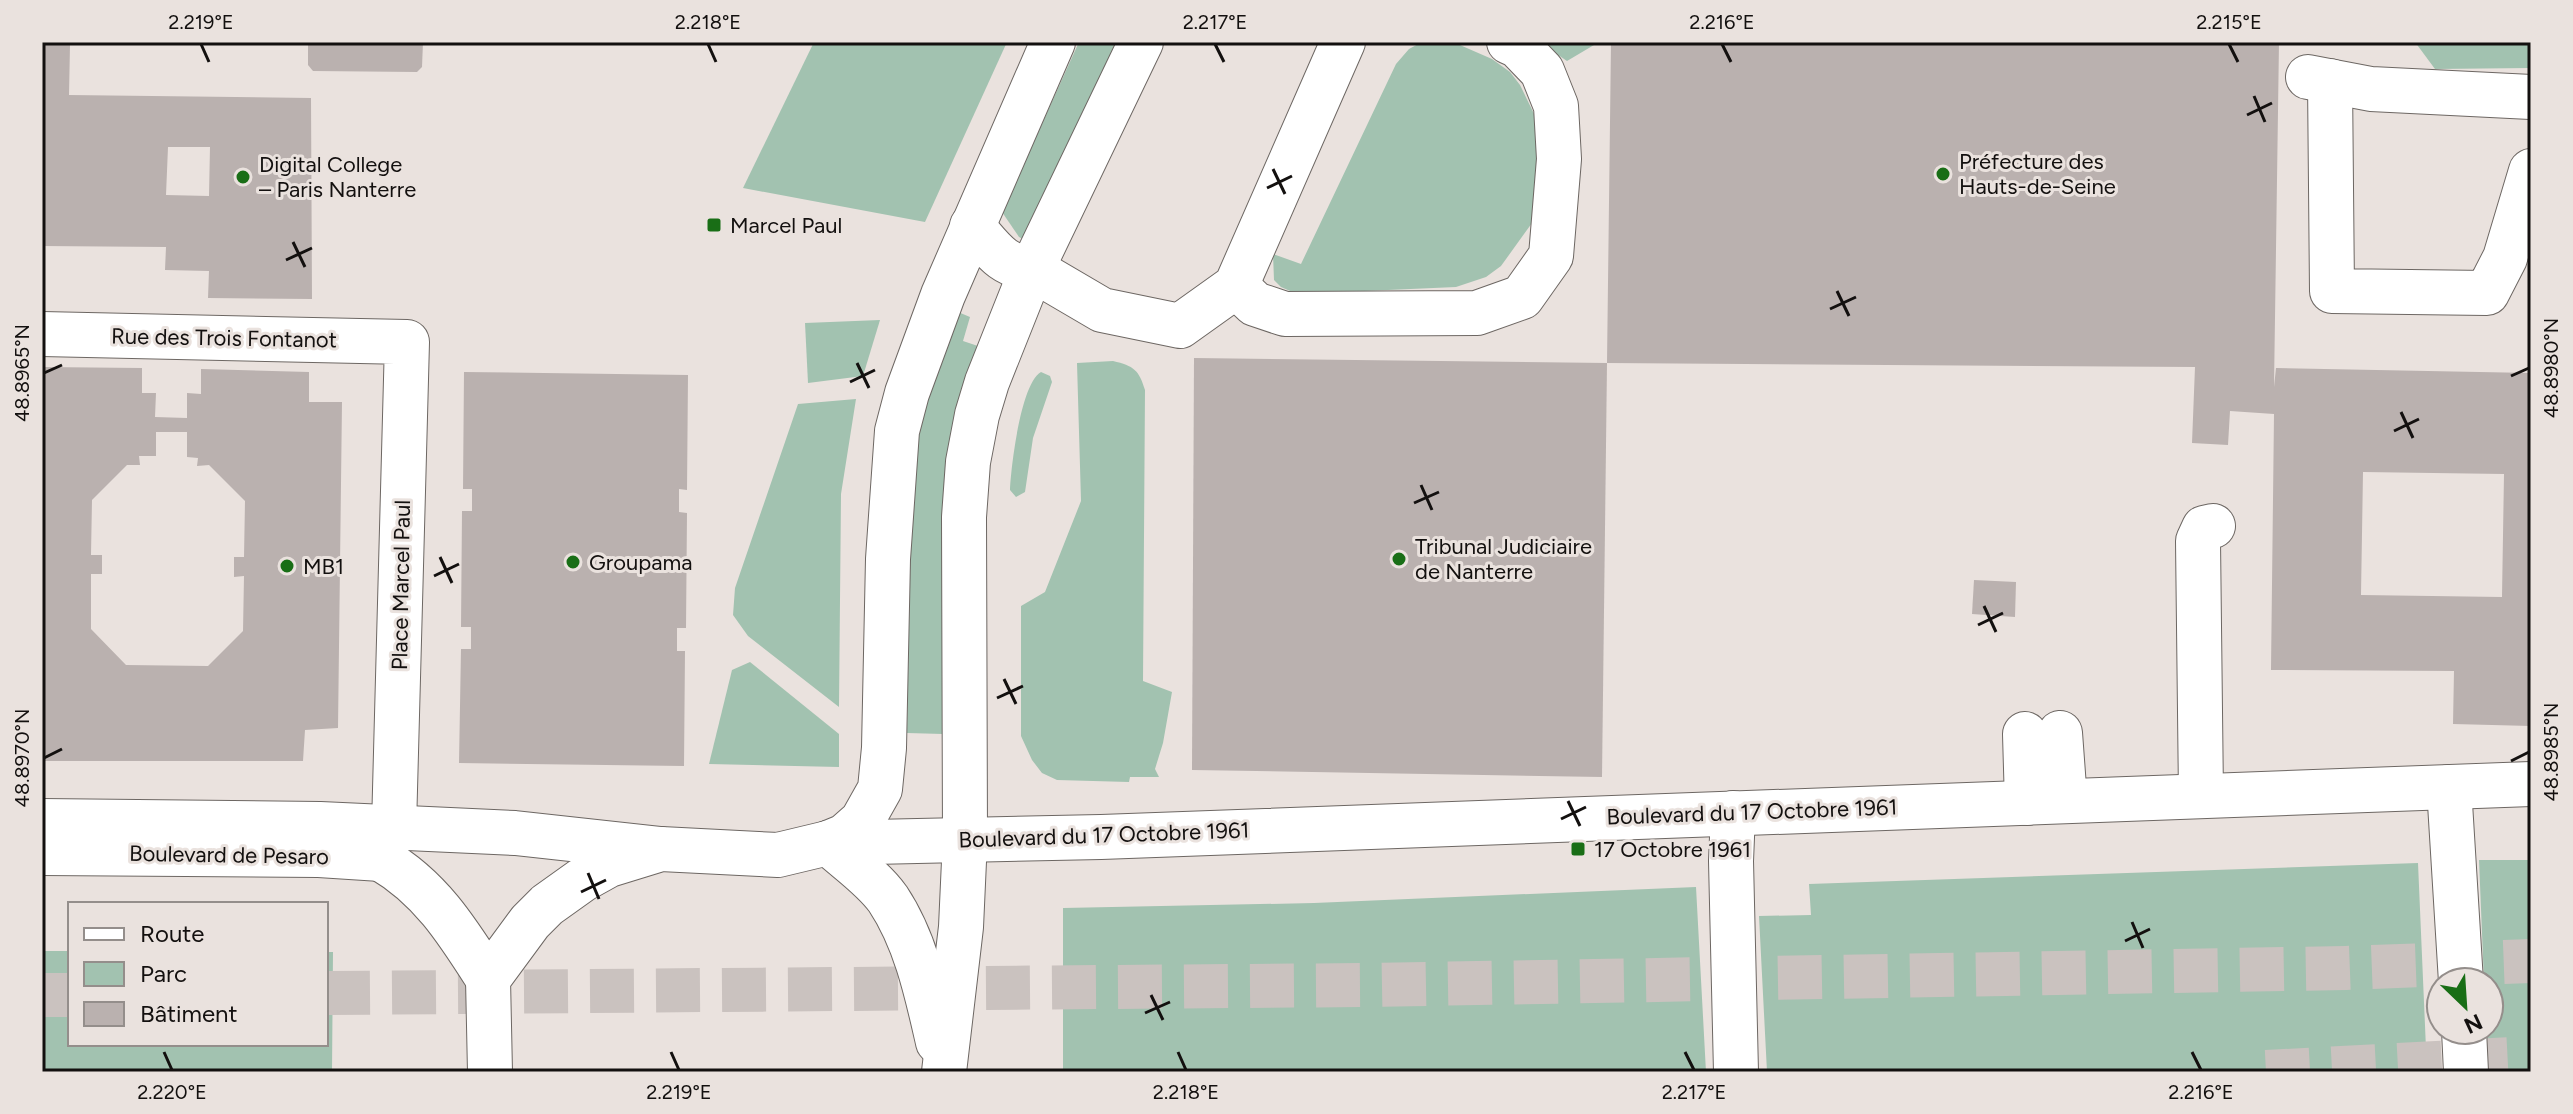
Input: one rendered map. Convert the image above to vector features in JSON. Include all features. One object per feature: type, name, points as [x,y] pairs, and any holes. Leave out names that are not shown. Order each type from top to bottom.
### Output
[{"type":"street","points":[[944,1070],[921,973],[905,929],[887,898],[828,843],[845,836],[862,821],[880,789],[884,748],[891,504],[897,431],[907,393],[937,309],[1053,42]]},
{"type":"street","points":[[944,1070],[961,927],[965,839],[964,517],[968,462],[987,382],[1032,269],[1141,42]]},
{"type":"street","points":[[972,226],[1004,261],[1015,267],[1032,269],[1102,310],[1180,326],[1236,286],[1343,42]]},
{"type":"street","points":[[1236,286],[1255,304],[1285,314],[1477,313],[1522,297],[1551,256],[1559,159],[1556,106],[1542,71],[1518,46],[1509,42]]},
{"type":"street","points":[[2531,97],[2371,89],[2319,79],[2332,291],[2487,293],[2505,258],[2531,171]]},
{"type":"street","name":"Rue des Trois Fontanot","points":[[42,334],[407,342]]},
{"type":"street","name":"Place Marcel Paul","points":[[388,843],[407,342]]},
{"type":"street","points":[[2201,796],[2198,541],[2204,528],[2213,526]]},
{"type":"street","points":[[2042,734],[2046,802]]},
{"type":"street","name":"Boulevard du 17 Octobre 1961","points":[[828,843],[2531,784]]},
{"type":"street","points":[[2449,787],[2460,966]]},
{"type":"street","points":[[1733,813],[1731,861],[1736,1072]]},
{"type":"street","name":"Boulevard de Pesaro","points":[[42,821],[388,843]]},
{"type":"street","name":"Boulevard de Pesaro","points":[[42,853],[308,855],[388,843],[515,833],[661,849],[778,855],[828,843]]},
{"type":"street","points":[[388,843],[410,876],[453,924],[488,979],[490,1072]]},
{"type":"street","points":[[488,979],[530,922],[547,905],[609,865],[661,849]]},
{"type":"street","points":[[2465,1046],[2466,1072]]},
{"type":"green space","points":[[814,42],[1007,42],[925,222],[743,188]]},
{"type":"green space","points":[[1079,42],[1116,42],[1025,240],[1019,237],[1002,212]]},
{"type":"green space","points":[[1422,42],[1453,42],[1492,59],[1510,72],[1520,85],[1538,122],[1541,145],[1532,223],[1501,266],[1486,277],[1456,287],[1297,294],[1281,287],[1274,280],[1273,254],[1301,264],[1396,64],[1409,49]]},
{"type":"green space","points":[[1539,42],[1595,42],[1567,61]]},
{"type":"green space","points":[[2415,42],[2531,42],[2531,68],[2435,69]]},
{"type":"green space","points":[[958,312],[970,317],[963,341],[978,346],[943,734],[907,733],[912,477],[923,411]]},
{"type":"green space","points":[[880,320],[863,376],[808,383],[805,323]]},
{"type":"green space","points":[[1113,361],[1135,370],[1145,390],[1143,681],[1172,692],[1155,769],[1159,777],[1130,777],[1129,782],[1057,780],[1042,773],[1021,736],[1021,606],[1045,592],[1081,501],[1077,363]]},
{"type":"green space","points":[[1041,372],[1050,376],[1052,382],[1033,438],[1025,492],[1016,497],[1010,490],[1018,426],[1028,392]]},
{"type":"green space","points":[[856,399],[841,494],[839,707],[748,636],[733,615],[735,588],[798,404]]},
{"type":"green space","points":[[750,662],[839,734],[839,767],[709,764],[732,670]]},
{"type":"green space","points":[[2479,860],[2531,860],[2531,1072],[2487,1072],[2486,1046],[2505,1046],[2505,966],[2483,966]]},
{"type":"green space","points":[[2418,863],[2427,1072],[1767,1072],[1759,916],[1811,915],[1809,884]]},
{"type":"green space","points":[[1696,887],[1706,1072],[1063,1072],[1063,908],[1314,903]]},
{"type":"green space","points":[[42,951],[68,951],[68,1046],[328,1046],[328,952],[333,952],[332,1072],[42,1072]]},
{"type":"building","points":[[308,42],[423,42],[422,67],[417,72],[313,71],[308,65]]},
{"type":"building","name":"Préfecture des Hauts-de-Seine","points":[[1611,42],[2279,42],[2274,387],[2276,368],[2531,373],[2531,726],[2453,724],[2454,671],[2271,670],[2274,414],[2230,411],[2228,445],[2192,443],[2195,367],[1607,363]],"holes":[[[2363,472],[2504,474],[2502,597],[2361,595]]]},
{"type":"building","points":[[42,45],[70,45],[69,95],[311,98],[312,299],[208,298],[209,271],[165,270],[166,247],[42,246]],"holes":[[[168,147],[210,147],[209,196],[166,195]]]},
{"type":"building","name":"Tribunal Judiciaire de Nanterre","points":[[1194,358],[1607,363],[1602,777],[1192,770]]},
{"type":"building","name":"MB1","points":[[42,367],[142,368],[142,393],[156,393],[155,417],[187,418],[187,393],[201,394],[201,369],[309,372],[309,402],[342,402],[338,728],[305,730],[303,761],[42,761]],"holes":[[[156,432],[187,432],[187,457],[198,458],[197,466],[209,465],[245,501],[244,557],[234,557],[234,577],[244,576],[243,631],[208,666],[126,665],[91,629],[91,574],[102,574],[102,555],[91,555],[92,500],[127,465],[140,465],[139,456],[156,456]]]},
{"type":"building","points":[[464,372],[688,375],[687,490],[679,489],[679,512],[687,513],[686,628],[677,628],[677,651],[685,651],[684,766],[459,763],[461,649],[471,649],[471,627],[461,627],[462,511],[472,511],[472,489],[463,489]]},
{"type":"building","points":[[1974,580],[2016,582],[2015,617],[1972,614]]},
{"type":"tunnel","points":[[328,993],[1365,985],[2346,968],[2531,961]]},
{"type":"tunnel","points":[[42,995],[68,995]]},
{"type":"tunnel","points":[[2266,1072],[2531,1058]]},
{"type":"place","name":"Préfecture des Hauts-de-Seine","points":[[1943,174]]},
{"type":"place","name":"Digital College – Paris Nanterre","points":[[243,177]]},
{"type":"place","name":"Marcel Paul","points":[[714,225]]},
{"type":"place","name":"Tribunal Judiciaire de Nanterre","points":[[1399,559]]},
{"type":"place","name":"Groupama","points":[[573,562]]},
{"type":"place","name":"MB1","points":[[287,566]]},
{"type":"place","name":"17 Octobre 1961","points":[[1578,849]]}]
